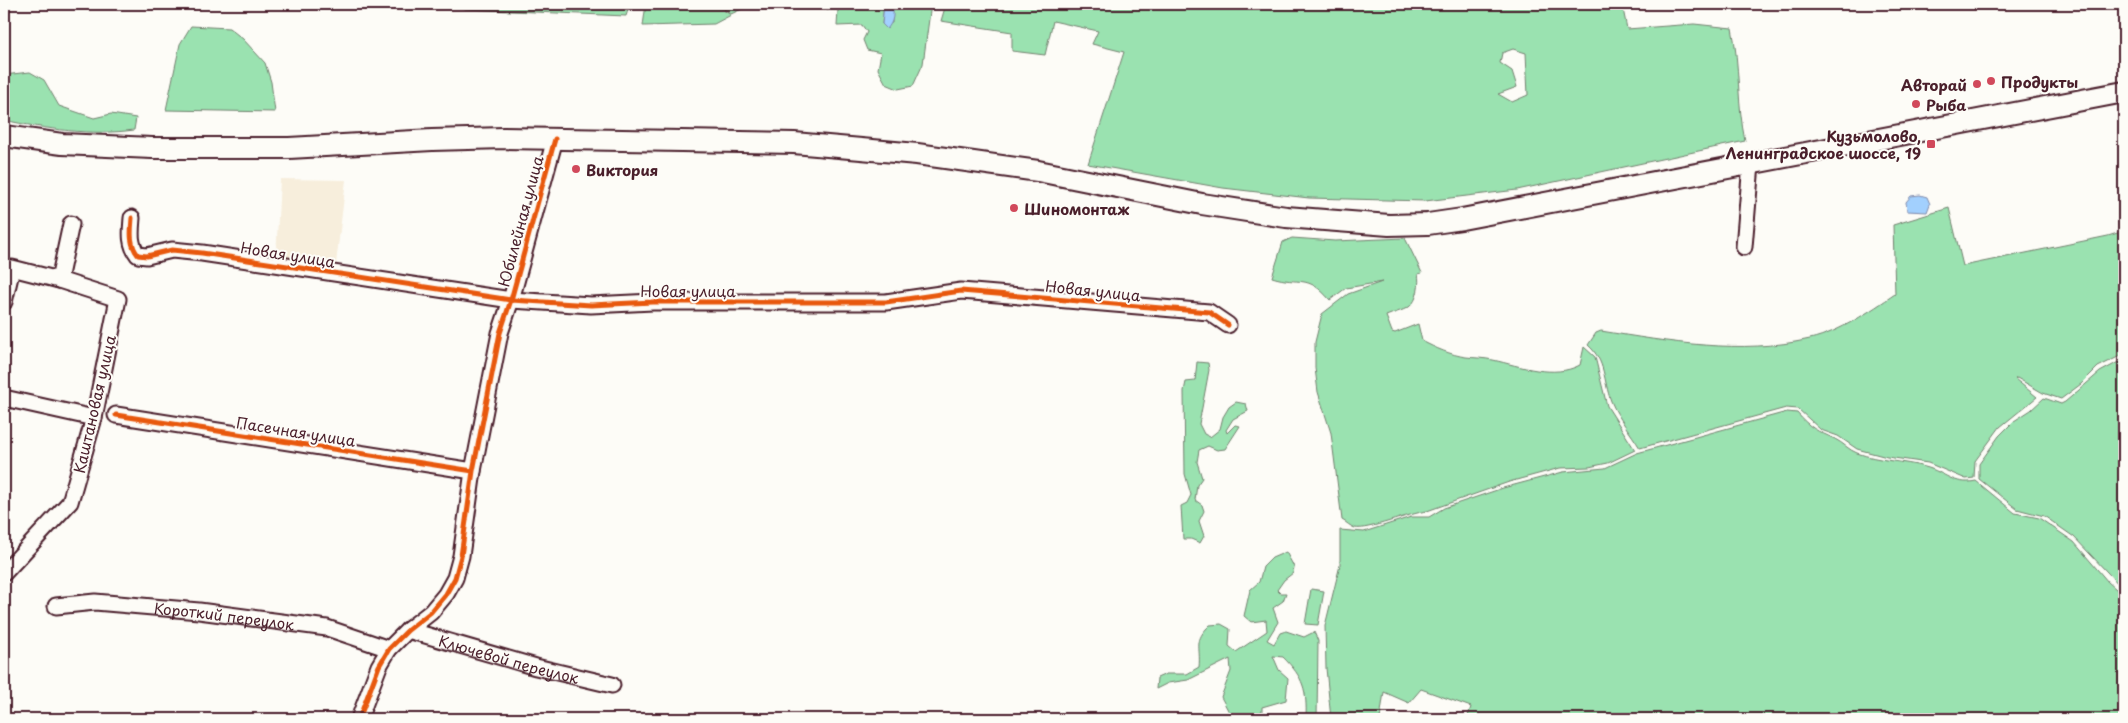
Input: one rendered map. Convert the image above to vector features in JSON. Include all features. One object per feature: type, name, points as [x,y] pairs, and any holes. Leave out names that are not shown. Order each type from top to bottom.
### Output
[{"type":"main road","points":[[4,136],[62,144],[152,148],[289,148],[432,140],[643,139],[794,143],[917,154],[1038,171],[1202,204],[1277,216],[1389,225],[1428,224],[1462,219],[2124,92]]},
{"type":"street","name":"Юбилейная улица","points":[[359,719],[378,666],[389,649],[408,630],[431,612],[456,578],[473,471],[500,333],[511,300],[555,140]]},
{"type":"street","points":[[1744,247],[1751,164]]},
{"type":"street","name":"Новая улица","points":[[132,218],[132,248],[138,255],[147,256],[172,250],[202,253],[511,300],[591,305],[653,302],[842,304],[886,302],[961,291],[1209,312],[1228,324]]},
{"type":"street","points":[[4,302],[12,268],[59,280],[71,224]]},
{"type":"street","name":"Каштановая улица","points":[[4,573],[70,502],[94,418],[118,299],[59,280]]},
{"type":"street","points":[[4,398],[94,418]]},
{"type":"street","name":"Пасечная улица","points":[[116,415],[473,471]]},
{"type":"street","name":"Короткий переулок","points":[[56,606],[95,602],[219,614],[327,628],[389,649]]},
{"type":"street","name":"Ключевой переулок","points":[[408,630],[536,668],[612,685]]},
{"type":"shaded area","points":[[280,179],[346,180],[336,264],[326,265],[276,258]]},
{"type":"green space","points":[[459,4],[630,4],[626,16],[465,9]]},
{"type":"green space","points":[[646,4],[714,4],[731,15],[714,24],[643,26]]},
{"type":"green space","points":[[717,4],[884,4],[882,24],[892,23],[892,4],[931,4],[923,64],[913,86],[898,89],[886,84],[878,69],[881,53],[867,50],[863,40],[867,32],[862,25],[837,26],[838,10],[746,7],[731,14]]},
{"type":"green space","points":[[946,4],[1622,4],[1627,29],[1694,24],[1732,28],[1745,141],[1517,190],[1425,201],[1309,198],[1223,188],[1088,164],[1124,52],[1092,44],[1098,31],[1053,21],[1045,55],[1012,51],[1012,32],[941,21]],"holes":[[[1513,49],[1526,53],[1528,95],[1512,102],[1498,94],[1517,87],[1512,71],[1500,63],[1502,53]]]},
{"type":"green space","points":[[191,26],[229,28],[243,39],[265,63],[271,82],[275,112],[166,110],[180,44]]},
{"type":"green space","points":[[30,72],[44,80],[59,106],[94,118],[111,114],[136,118],[134,130],[118,132],[69,131],[4,120],[4,75]]},
{"type":"green space","points":[[1949,208],[1963,266],[2124,231],[2124,354],[2098,367],[2081,384],[2061,399],[2043,393],[2017,378],[2015,379],[2037,397],[2000,427],[1975,461],[1974,478],[1966,479],[1928,463],[1887,457],[1857,449],[1838,436],[1821,430],[1798,409],[1786,408],[1640,448],[1614,407],[1608,393],[1601,364],[1594,351],[1588,345],[1596,333],[1601,331],[1679,343],[1731,346],[1784,344],[1821,336],[1854,320],[1895,294],[1893,225]]},
{"type":"green space","points":[[1292,238],[1335,241],[1405,238],[1422,273],[1418,274],[1418,291],[1412,304],[1386,316],[1392,332],[1395,333],[1418,324],[1422,341],[1443,351],[1460,356],[1490,359],[1526,368],[1548,371],[1570,369],[1580,365],[1584,347],[1595,357],[1607,406],[1635,450],[1608,463],[1589,467],[1560,468],[1509,482],[1427,511],[1369,527],[1352,527],[1342,520],[1331,433],[1318,392],[1315,368],[1315,342],[1322,314],[1348,294],[1382,282],[1346,288],[1330,300],[1309,283],[1272,277],[1283,242]]},
{"type":"green space","points":[[2124,359],[2124,590],[2074,537],[2044,516],[2017,509],[1979,479],[1979,464],[1999,436],[2014,421],[2031,410],[2044,398],[2061,404],[2100,372]]},
{"type":"green space","points":[[1197,362],[1208,363],[1209,370],[1199,424],[1204,434],[1210,437],[1220,429],[1223,417],[1229,407],[1236,402],[1246,404],[1248,411],[1233,419],[1226,430],[1227,433],[1235,425],[1240,426],[1225,449],[1217,450],[1208,446],[1199,450],[1197,462],[1202,478],[1197,485],[1195,500],[1202,505],[1204,511],[1199,521],[1204,536],[1200,543],[1191,539],[1183,539],[1181,506],[1187,503],[1191,495],[1185,474],[1184,391],[1186,382],[1195,381]]},
{"type":"green space","points":[[1787,412],[1797,413],[1814,429],[1857,453],[1925,467],[1962,482],[1976,481],[2015,513],[2039,518],[2074,542],[2108,582],[2124,596],[2124,719],[1467,719],[1471,707],[1421,689],[1409,703],[1384,692],[1380,719],[1331,719],[1326,668],[1325,626],[1340,565],[1340,530],[1364,532],[1411,517],[1429,517],[1444,508],[1503,488],[1563,472],[1605,468],[1637,453]]},
{"type":"green space","points":[[1286,552],[1294,567],[1293,573],[1284,580],[1277,590],[1280,593],[1286,593],[1283,601],[1273,608],[1278,622],[1267,640],[1274,644],[1280,633],[1286,631],[1304,637],[1314,632],[1318,641],[1317,719],[1306,719],[1306,700],[1303,685],[1296,671],[1283,657],[1273,656],[1279,670],[1288,678],[1286,700],[1262,707],[1262,715],[1253,719],[1230,719],[1229,712],[1221,697],[1231,671],[1230,659],[1188,680],[1168,683],[1156,689],[1157,678],[1166,674],[1187,674],[1199,667],[1201,635],[1210,625],[1221,624],[1230,629],[1229,646],[1236,652],[1267,631],[1266,620],[1251,622],[1244,616],[1250,590],[1259,582],[1263,567],[1272,558]]},
{"type":"green space","points":[[1311,589],[1324,591],[1318,625],[1305,624]]},
{"type":"water","points":[[884,4],[892,4],[893,8],[892,20],[887,29],[882,24]]},
{"type":"water","points":[[1920,195],[1927,197],[1930,204],[1927,212],[1907,211],[1906,202],[1911,196]]},
{"type":"cycle path","points":[[359,719],[379,666],[389,649],[408,630],[431,612],[446,594],[455,578],[461,556],[473,471],[500,333],[511,300],[555,139]]},
{"type":"cycle path","points":[[132,218],[132,242],[138,255],[147,256],[172,250],[202,253],[511,300],[591,305],[653,302],[886,302],[961,291],[1209,312],[1228,325]]},
{"type":"cycle path","points":[[116,415],[473,471]]},
{"type":"place","name":"Продукты","points":[[1991,81]]},
{"type":"place","name":"Авторай","points":[[1977,84]]},
{"type":"place","name":"Рыба","points":[[1916,104]]},
{"type":"place","name":"Кузьмолово, Ленинградское шоссе, 19","points":[[1931,144]]},
{"type":"place","name":"Виктория","points":[[576,169]]},
{"type":"place","name":"Шиномонтаж","points":[[1014,208]]}]
